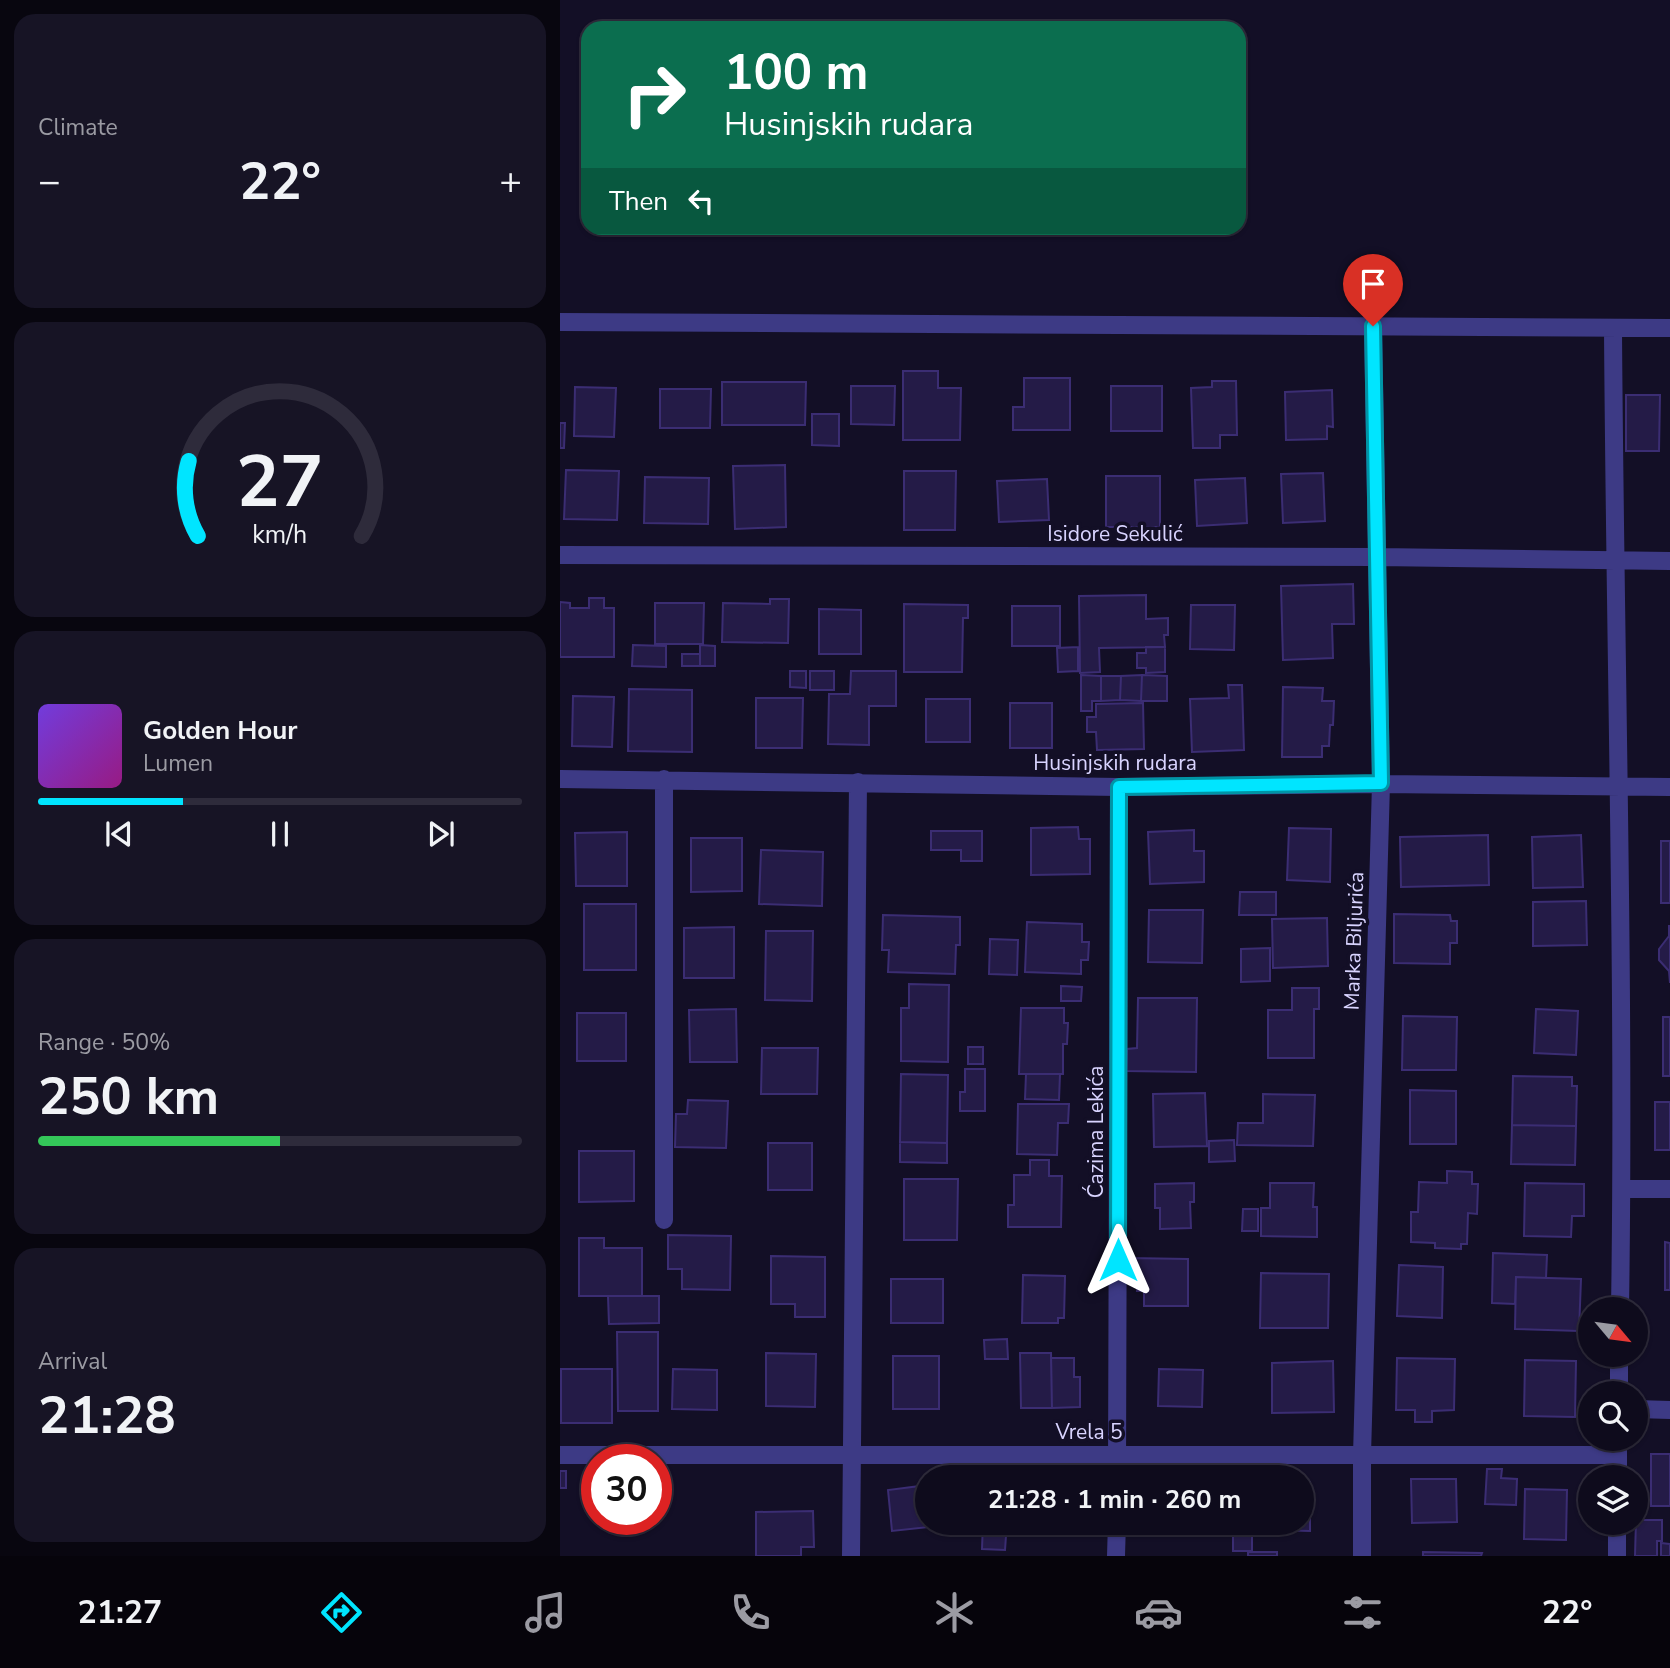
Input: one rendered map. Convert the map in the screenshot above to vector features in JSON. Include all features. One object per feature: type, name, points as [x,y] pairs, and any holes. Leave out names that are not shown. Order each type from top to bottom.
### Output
[{"type":"street","points":[[560,322],[1670,328]]},
{"type":"street","name":"Marka Biljurića","points":[[1362,1556],[1362,1455],[1381,783],[1373,326]]},
{"type":"street","points":[[1613,328],[1619,785],[1620,1297]]},
{"type":"street","name":"Isidore Sekulić","points":[[560,555],[1378,557],[1670,561]]},
{"type":"street","name":"Husinjskih rudara","points":[[560,779],[1119,787],[1381,783],[1670,787]]},
{"type":"street","points":[[664,779],[664,1220]]},
{"type":"street","points":[[851,1556],[858,782]]},
{"type":"street","name":"Ćazima Lekića","points":[[1118,1465],[1119,787]]},
{"type":"street","points":[[1622,1189],[1670,1189]]},
{"type":"street","points":[[1648,1409],[1670,1410]]},
{"type":"street","name":"Vrela 5","points":[[560,1455],[1362,1455],[1578,1447]]},
{"type":"street","points":[[1116,1556],[1117,1535]]},
{"type":"street","points":[[1617,1535],[1617,1556]]},
{"type":"building","points":[[903,371],[938,371],[938,388],[961,388],[960,440],[903,440]]},
{"type":"building","points":[[1024,378],[1070,378],[1070,430],[1013,430],[1013,407],[1024,407]]},
{"type":"building","points":[[1212,381],[1236,381],[1237,435],[1220,435],[1220,448],[1193,448],[1191,388],[1212,387]]},
{"type":"building","points":[[722,382],[806,382],[805,425],[722,425]]},
{"type":"building","points":[[851,386],[895,386],[894,425],[851,424]]},
{"type":"building","points":[[1111,386],[1162,386],[1162,431],[1111,431]]},
{"type":"building","points":[[575,387],[616,388],[614,437],[574,436]]},
{"type":"building","points":[[660,389],[711,389],[710,428],[660,428]]},
{"type":"building","points":[[1332,390],[1333,427],[1327,426],[1327,439],[1286,440],[1285,392]]},
{"type":"building","points":[[1626,395],[1660,395],[1659,451],[1626,451]]},
{"type":"building","points":[[812,414],[839,414],[839,446],[812,445]]},
{"type":"building","points":[[560,423],[565,423],[564,448],[560,448]]},
{"type":"building","points":[[785,465],[786,527],[735,529],[733,466]]},
{"type":"building","points":[[566,470],[619,471],[617,520],[564,519]]},
{"type":"building","points":[[904,471],[956,471],[955,530],[904,530]]},
{"type":"building","points":[[1323,473],[1325,521],[1283,523],[1281,474]]},
{"type":"building","points":[[1106,476],[1160,476],[1160,527],[1106,527]]},
{"type":"building","points":[[645,477],[709,478],[708,524],[644,523]]},
{"type":"building","points":[[1245,478],[1247,523],[1197,526],[1195,480]]},
{"type":"building","points":[[1047,479],[1049,520],[999,522],[997,481]]},
{"type":"building","points":[[1353,584],[1354,624],[1332,624],[1333,658],[1283,660],[1281,586]]},
{"type":"building","points":[[1146,595],[1146,619],[1168,618],[1168,635],[1164,635],[1165,647],[1099,648],[1100,672],[1080,673],[1079,596]]},
{"type":"building","points":[[589,598],[604,598],[604,608],[614,608],[614,657],[560,657],[560,602],[570,603],[570,608],[589,608]]},
{"type":"building","points":[[770,599],[789,599],[788,643],[722,642],[723,603],[770,604]]},
{"type":"building","points":[[655,603],[704,603],[703,644],[655,644]]},
{"type":"building","points":[[904,604],[968,605],[968,618],[963,618],[962,672],[904,672]]},
{"type":"building","points":[[1191,605],[1235,605],[1234,650],[1190,649]]},
{"type":"building","points":[[1012,606],[1060,606],[1060,646],[1012,646]]},
{"type":"building","points":[[819,609],[861,610],[861,654],[819,654]]},
{"type":"building","points":[[633,645],[666,646],[666,667],[632,666]]},
{"type":"building","points":[[700,645],[715,646],[715,666],[700,666]]},
{"type":"building","points":[[1078,647],[1078,671],[1058,672],[1057,648]]},
{"type":"building","points":[[1146,647],[1165,647],[1165,672],[1146,673],[1146,668],[1137,668],[1137,653],[1146,653]]},
{"type":"building","points":[[682,654],[700,654],[700,666],[682,666]]},
{"type":"building","points":[[790,671],[806,671],[806,688],[790,687]]},
{"type":"building","points":[[810,671],[834,671],[834,690],[810,690]]},
{"type":"building","points":[[851,671],[896,671],[896,706],[869,706],[869,745],[828,744],[829,694],[850,694]]},
{"type":"building","points":[[1081,675],[1101,676],[1101,701],[1092,701],[1092,711],[1081,711]]},
{"type":"building","points":[[1142,675],[1141,701],[1120,700],[1121,676]]},
{"type":"building","points":[[1142,675],[1167,676],[1167,701],[1141,701]]},
{"type":"building","points":[[1101,676],[1121,676],[1120,700],[1101,701]]},
{"type":"building","points":[[1228,685],[1242,685],[1244,750],[1192,752],[1190,699],[1229,698]]},
{"type":"building","points":[[1283,687],[1323,688],[1322,701],[1334,701],[1329,746],[1322,746],[1322,757],[1282,757]]},
{"type":"building","points":[[629,689],[692,690],[692,752],[628,751]]},
{"type":"building","points":[[573,696],[614,697],[612,747],[572,746]]},
{"type":"building","points":[[756,698],[803,698],[802,748],[756,748]]},
{"type":"building","points":[[926,699],[970,699],[970,742],[926,742]]},
{"type":"building","points":[[1010,703],[1052,703],[1052,748],[1010,748]]},
{"type":"building","points":[[1143,703],[1144,749],[1097,750],[1096,732],[1087,732],[1087,717],[1096,717],[1096,704]]},
{"type":"building","points":[[1078,827],[1079,839],[1090,839],[1090,874],[1031,875],[1031,828]]},
{"type":"building","points":[[1289,828],[1331,829],[1330,882],[1287,880]]},
{"type":"building","points":[[1194,830],[1194,851],[1204,851],[1204,882],[1150,884],[1148,832]]},
{"type":"building","points":[[931,831],[982,831],[982,861],[961,861],[961,850],[931,850]]},
{"type":"building","points":[[627,832],[627,886],[576,886],[575,833]]},
{"type":"building","points":[[1488,835],[1489,885],[1401,887],[1400,837]]},
{"type":"building","points":[[1581,835],[1583,887],[1533,888],[1532,837]]},
{"type":"building","points":[[691,838],[742,838],[742,891],[691,892]]},
{"type":"building","points":[[1661,841],[1670,841],[1670,903],[1661,903]]},
{"type":"building","points":[[761,850],[823,852],[822,906],[759,904]]},
{"type":"building","points":[[1240,892],[1276,892],[1276,915],[1239,915]]},
{"type":"building","points":[[1586,901],[1587,945],[1533,946],[1533,902]]},
{"type":"building","points":[[584,904],[636,904],[636,970],[584,970]]},
{"type":"building","points":[[1149,910],[1203,910],[1202,963],[1148,962]]},
{"type":"building","points":[[1394,914],[1450,915],[1451,921],[1457,921],[1457,943],[1450,943],[1450,964],[1394,963]]},
{"type":"building","points":[[883,915],[960,917],[960,945],[956,945],[955,974],[888,972],[889,950],[882,950]]},
{"type":"building","points":[[1327,918],[1328,966],[1273,968],[1272,919]]},
{"type":"building","points":[[1027,922],[1082,924],[1082,942],[1089,942],[1088,960],[1081,960],[1081,974],[1025,972]]},
{"type":"building","points":[[1669,926],[1670,983],[1669,971],[1659,960],[1659,949],[1669,936]]},
{"type":"building","points":[[734,927],[734,978],[684,978],[684,928]]},
{"type":"building","points":[[766,931],[813,931],[812,1001],[765,1000]]},
{"type":"building","points":[[990,939],[1018,940],[1017,975],[989,974]]},
{"type":"building","points":[[1270,948],[1270,981],[1241,982],[1241,949]]},
{"type":"building","points":[[909,984],[949,985],[948,1062],[901,1061],[901,1008],[909,1008]]},
{"type":"building","points":[[1061,986],[1082,987],[1081,1001],[1061,1001]]},
{"type":"building","points":[[1292,988],[1319,988],[1319,1009],[1314,1009],[1314,1058],[1268,1058],[1268,1010],[1292,1010]]},
{"type":"building","points":[[1138,998],[1197,998],[1196,1072],[1126,1071],[1127,1049],[1137,1048]]},
{"type":"building","points":[[1021,1008],[1064,1008],[1064,1023],[1068,1023],[1067,1044],[1063,1044],[1063,1074],[1019,1074]]},
{"type":"building","points":[[736,1009],[737,1062],[690,1062],[689,1010]]},
{"type":"building","points":[[1536,1009],[1578,1011],[1576,1055],[1534,1053]]},
{"type":"building","points":[[577,1013],[626,1013],[626,1061],[577,1061]]},
{"type":"building","points":[[1403,1016],[1457,1017],[1456,1070],[1402,1070]]},
{"type":"building","points":[[1663,1017],[1670,1017],[1670,1076],[1663,1076]]},
{"type":"building","points":[[968,1047],[983,1047],[983,1064],[968,1064]]},
{"type":"building","points":[[762,1048],[818,1048],[817,1094],[761,1094]]},
{"type":"building","points":[[965,1069],[985,1069],[985,1111],[960,1111],[960,1092],[965,1092]]},
{"type":"building","points":[[901,1074],[948,1075],[947,1143],[900,1142]]},
{"type":"building","points":[[1026,1074],[1060,1074],[1059,1100],[1025,1099]]},
{"type":"building","points":[[1513,1076],[1572,1077],[1572,1086],[1577,1086],[1576,1126],[1512,1125]]},
{"type":"building","points":[[1410,1090],[1456,1091],[1456,1144],[1410,1144]]},
{"type":"building","points":[[1205,1093],[1207,1146],[1154,1147],[1153,1094]]},
{"type":"building","points":[[1263,1094],[1315,1095],[1313,1146],[1237,1145],[1238,1123],[1263,1123]]},
{"type":"building","points":[[688,1100],[728,1101],[726,1148],[675,1147],[676,1114],[687,1114]]},
{"type":"building","points":[[1655,1102],[1670,1102],[1670,1150],[1655,1150]]},
{"type":"building","points":[[1018,1104],[1069,1104],[1068,1123],[1058,1123],[1057,1155],[1017,1154]]},
{"type":"building","points":[[1512,1125],[1576,1126],[1575,1165],[1511,1164]]},
{"type":"building","points":[[1234,1140],[1235,1161],[1209,1162],[1209,1141]]},
{"type":"building","points":[[900,1142],[947,1143],[947,1163],[900,1162]]},
{"type":"building","points":[[768,1143],[812,1143],[812,1190],[768,1190]]},
{"type":"building","points":[[579,1151],[634,1151],[634,1201],[579,1202]]},
{"type":"building","points":[[1030,1160],[1049,1160],[1049,1176],[1062,1176],[1061,1227],[1008,1227],[1008,1205],[1014,1205],[1014,1175],[1030,1175]]},
{"type":"building","points":[[1447,1171],[1472,1172],[1472,1184],[1478,1184],[1477,1214],[1468,1213],[1467,1244],[1461,1244],[1461,1249],[1435,1248],[1435,1243],[1411,1242],[1411,1212],[1418,1212],[1419,1182],[1447,1183]]},
{"type":"building","points":[[904,1179],[958,1179],[957,1240],[904,1240]]},
{"type":"building","points":[[1194,1183],[1194,1202],[1190,1202],[1191,1228],[1160,1229],[1160,1208],[1155,1208],[1155,1184]]},
{"type":"building","points":[[1270,1183],[1314,1183],[1313,1207],[1317,1207],[1317,1237],[1261,1236],[1261,1208],[1270,1208]]},
{"type":"building","points":[[1525,1183],[1584,1184],[1584,1216],[1572,1216],[1571,1237],[1524,1236]]},
{"type":"building","points":[[1243,1209],[1258,1209],[1258,1231],[1242,1231]]},
{"type":"building","points":[[668,1235],[731,1236],[730,1290],[682,1289],[682,1269],[668,1269]]},
{"type":"building","points":[[579,1238],[604,1238],[604,1248],[642,1248],[642,1296],[579,1296]]},
{"type":"building","points":[[1665,1242],[1670,1243],[1670,1290],[1665,1290]]},
{"type":"building","points":[[1493,1253],[1547,1255],[1546,1278],[1516,1277],[1515,1304],[1492,1303]]},
{"type":"building","points":[[771,1256],[825,1257],[825,1317],[795,1317],[795,1304],[771,1304]]},
{"type":"building","points":[[1129,1258],[1188,1259],[1188,1306],[1144,1306],[1144,1291],[1137,1291],[1138,1276],[1129,1276]]},
{"type":"building","points":[[1399,1265],[1443,1267],[1442,1318],[1397,1316]]},
{"type":"building","points":[[1261,1273],[1329,1274],[1328,1328],[1260,1328]]},
{"type":"building","points":[[1023,1275],[1065,1276],[1064,1318],[1058,1318],[1058,1323],[1022,1323]]},
{"type":"building","points":[[1516,1277],[1581,1279],[1578,1331],[1515,1329]]},
{"type":"building","points":[[891,1279],[943,1279],[943,1323],[891,1323]]},
{"type":"building","points":[[608,1296],[659,1296],[659,1323],[609,1324]]},
{"type":"building","points":[[617,1332],[658,1332],[658,1411],[618,1411]]},
{"type":"building","points":[[1007,1339],[1008,1359],[985,1359],[984,1340]]},
{"type":"building","points":[[766,1353],[816,1354],[815,1407],[766,1406]]},
{"type":"building","points":[[1020,1353],[1051,1353],[1052,1408],[1021,1408]]},
{"type":"building","points":[[893,1356],[939,1356],[939,1409],[893,1409]]},
{"type":"building","points":[[1051,1358],[1074,1358],[1074,1377],[1080,1377],[1080,1407],[1052,1408]]},
{"type":"building","points":[[1397,1358],[1455,1359],[1454,1410],[1432,1411],[1432,1422],[1415,1422],[1415,1410],[1396,1410]]},
{"type":"building","points":[[1525,1360],[1576,1361],[1575,1417],[1524,1416]]},
{"type":"building","points":[[1333,1361],[1334,1412],[1272,1413],[1272,1363]]},
{"type":"building","points":[[561,1369],[612,1369],[612,1423],[561,1423]]},
{"type":"building","points":[[673,1369],[717,1370],[717,1410],[672,1409]]},
{"type":"building","points":[[1159,1369],[1203,1370],[1202,1407],[1158,1406]]},
{"type":"building","points":[[1651,1454],[1670,1454],[1670,1506],[1651,1506]]},
{"type":"building","points":[[1487,1469],[1502,1469],[1501,1478],[1517,1479],[1516,1505],[1485,1504]]},
{"type":"building","points":[[560,1471],[566,1471],[566,1488],[560,1488]]},
{"type":"building","points":[[1411,1479],[1456,1479],[1457,1522],[1412,1523]]},
{"type":"building","points":[[915,1487],[915,1529],[892,1531],[888,1490]]},
{"type":"building","points":[[1525,1489],[1567,1490],[1566,1540],[1524,1539]]},
{"type":"building","points":[[813,1511],[814,1547],[801,1547],[801,1556],[756,1556],[756,1512]]},
{"type":"building","points":[[1648,1520],[1662,1520],[1662,1541],[1657,1541],[1657,1556],[1635,1556],[1636,1535],[1648,1535]]},
{"type":"building","points":[[983,1535],[1006,1535],[1005,1550],[982,1549]]},
{"type":"building","points":[[1233,1535],[1252,1535],[1252,1551],[1233,1551]]},
{"type":"building","points":[[1661,1543],[1670,1544],[1670,1556],[1661,1556]]},
{"type":"building","points":[[1248,1552],[1277,1552],[1277,1556],[1248,1556]]},
{"type":"building","points":[[1423,1552],[1482,1553],[1481,1556],[1423,1556]]},
{"type":"route","points":[[1118,1260],[1119,787],[1381,783],[1373,326]]}]
